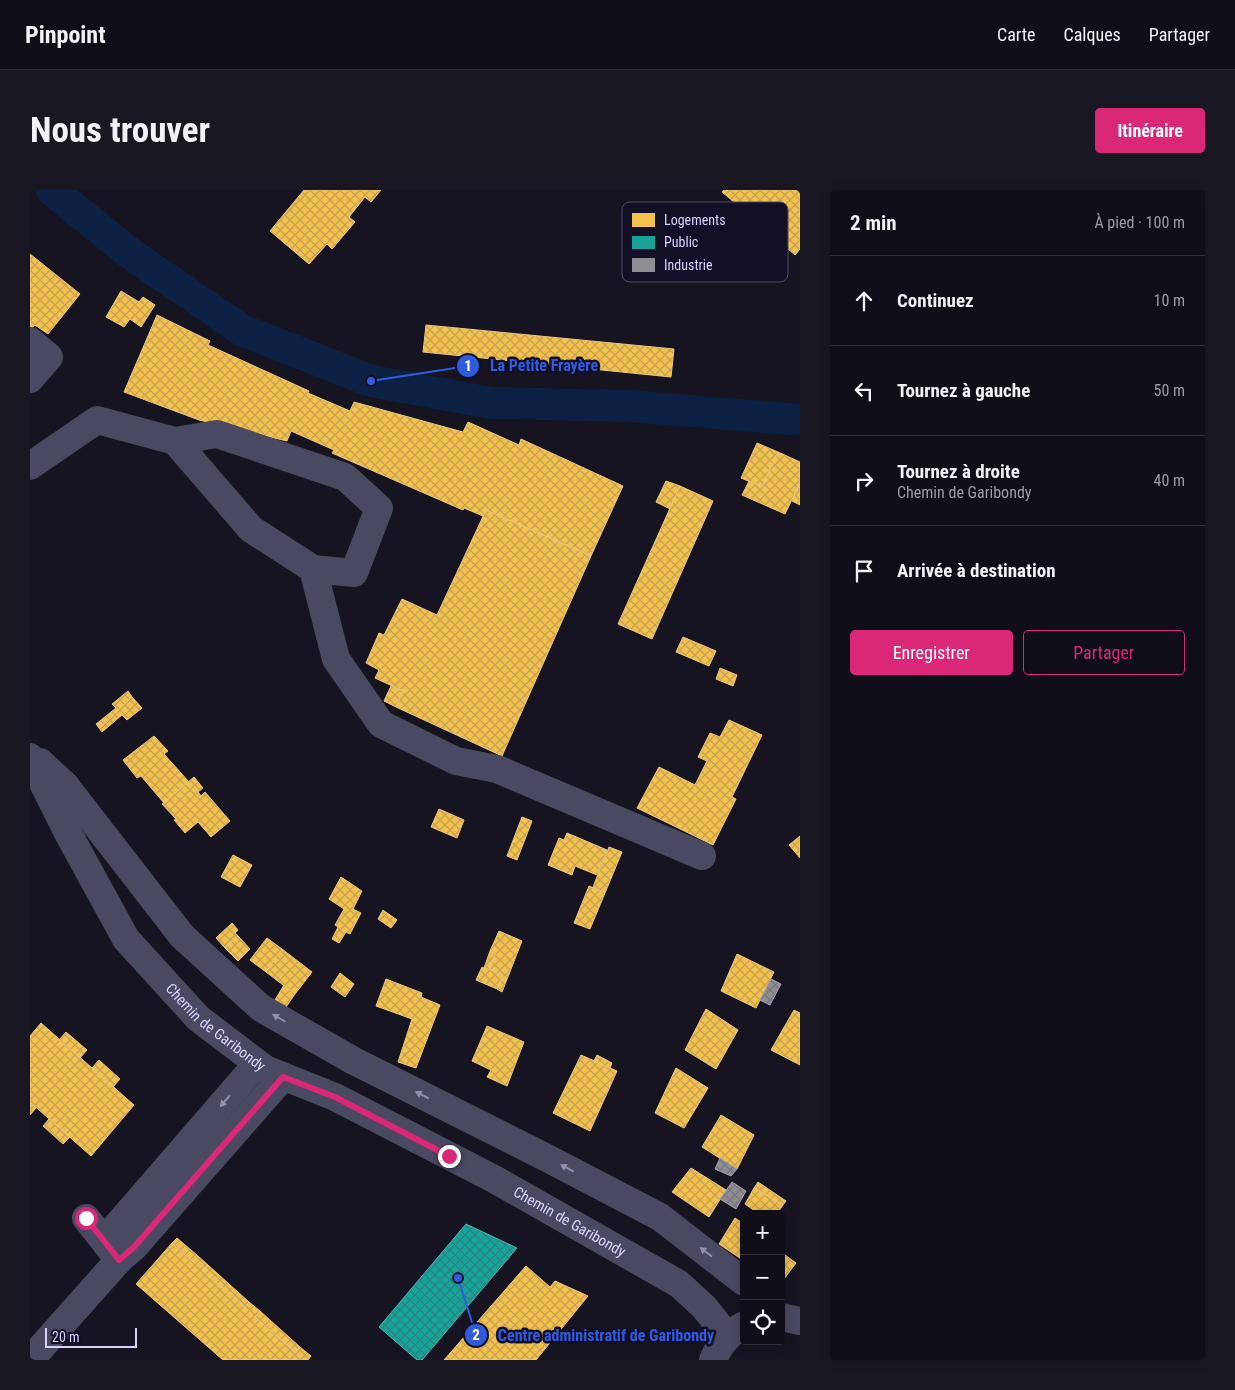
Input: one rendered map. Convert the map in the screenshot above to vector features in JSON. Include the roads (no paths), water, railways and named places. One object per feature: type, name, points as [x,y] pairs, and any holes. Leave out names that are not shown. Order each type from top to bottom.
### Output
[{"type":"street","points":[[30,341],[49,357],[30,379]]},
{"type":"street","points":[[30,466],[97,420],[175,441],[217,434],[344,476],[379,508],[354,573],[313,569],[251,529],[175,441]]},
{"type":"street","points":[[313,569],[336,659],[381,724],[456,761],[497,769],[702,856]]},
{"type":"street","points":[[30,753],[65,785],[182,936],[261,1008],[354,1061],[660,1217],[740,1279]]},
{"type":"street","name":"Chemin de Garibondy","points":[[30,757],[68,833],[126,940],[198,1018],[265,1069],[335,1097],[494,1179],[679,1284],[736,1331]]},
{"type":"street","points":[[119,1260],[115,1228],[257,1064]]},
{"type":"street","points":[[30,1360],[119,1260],[134,1247],[283,1077]]},
{"type":"street","points":[[86,1218],[119,1260]]},
{"type":"street","points":[[785,1318],[800,1322]]},
{"type":"street","points":[[713,1360],[716,1352],[736,1331]]},
{"type":"waterway","points":[[52,190],[128,252],[242,330],[371,381],[491,403],[630,406],[800,420]]},
{"type":"place","name":"La Petite Frayère","points":[[371,381]]},
{"type":"place","name":"Centre administratif de Garibondy","points":[[458,1278]]}]
